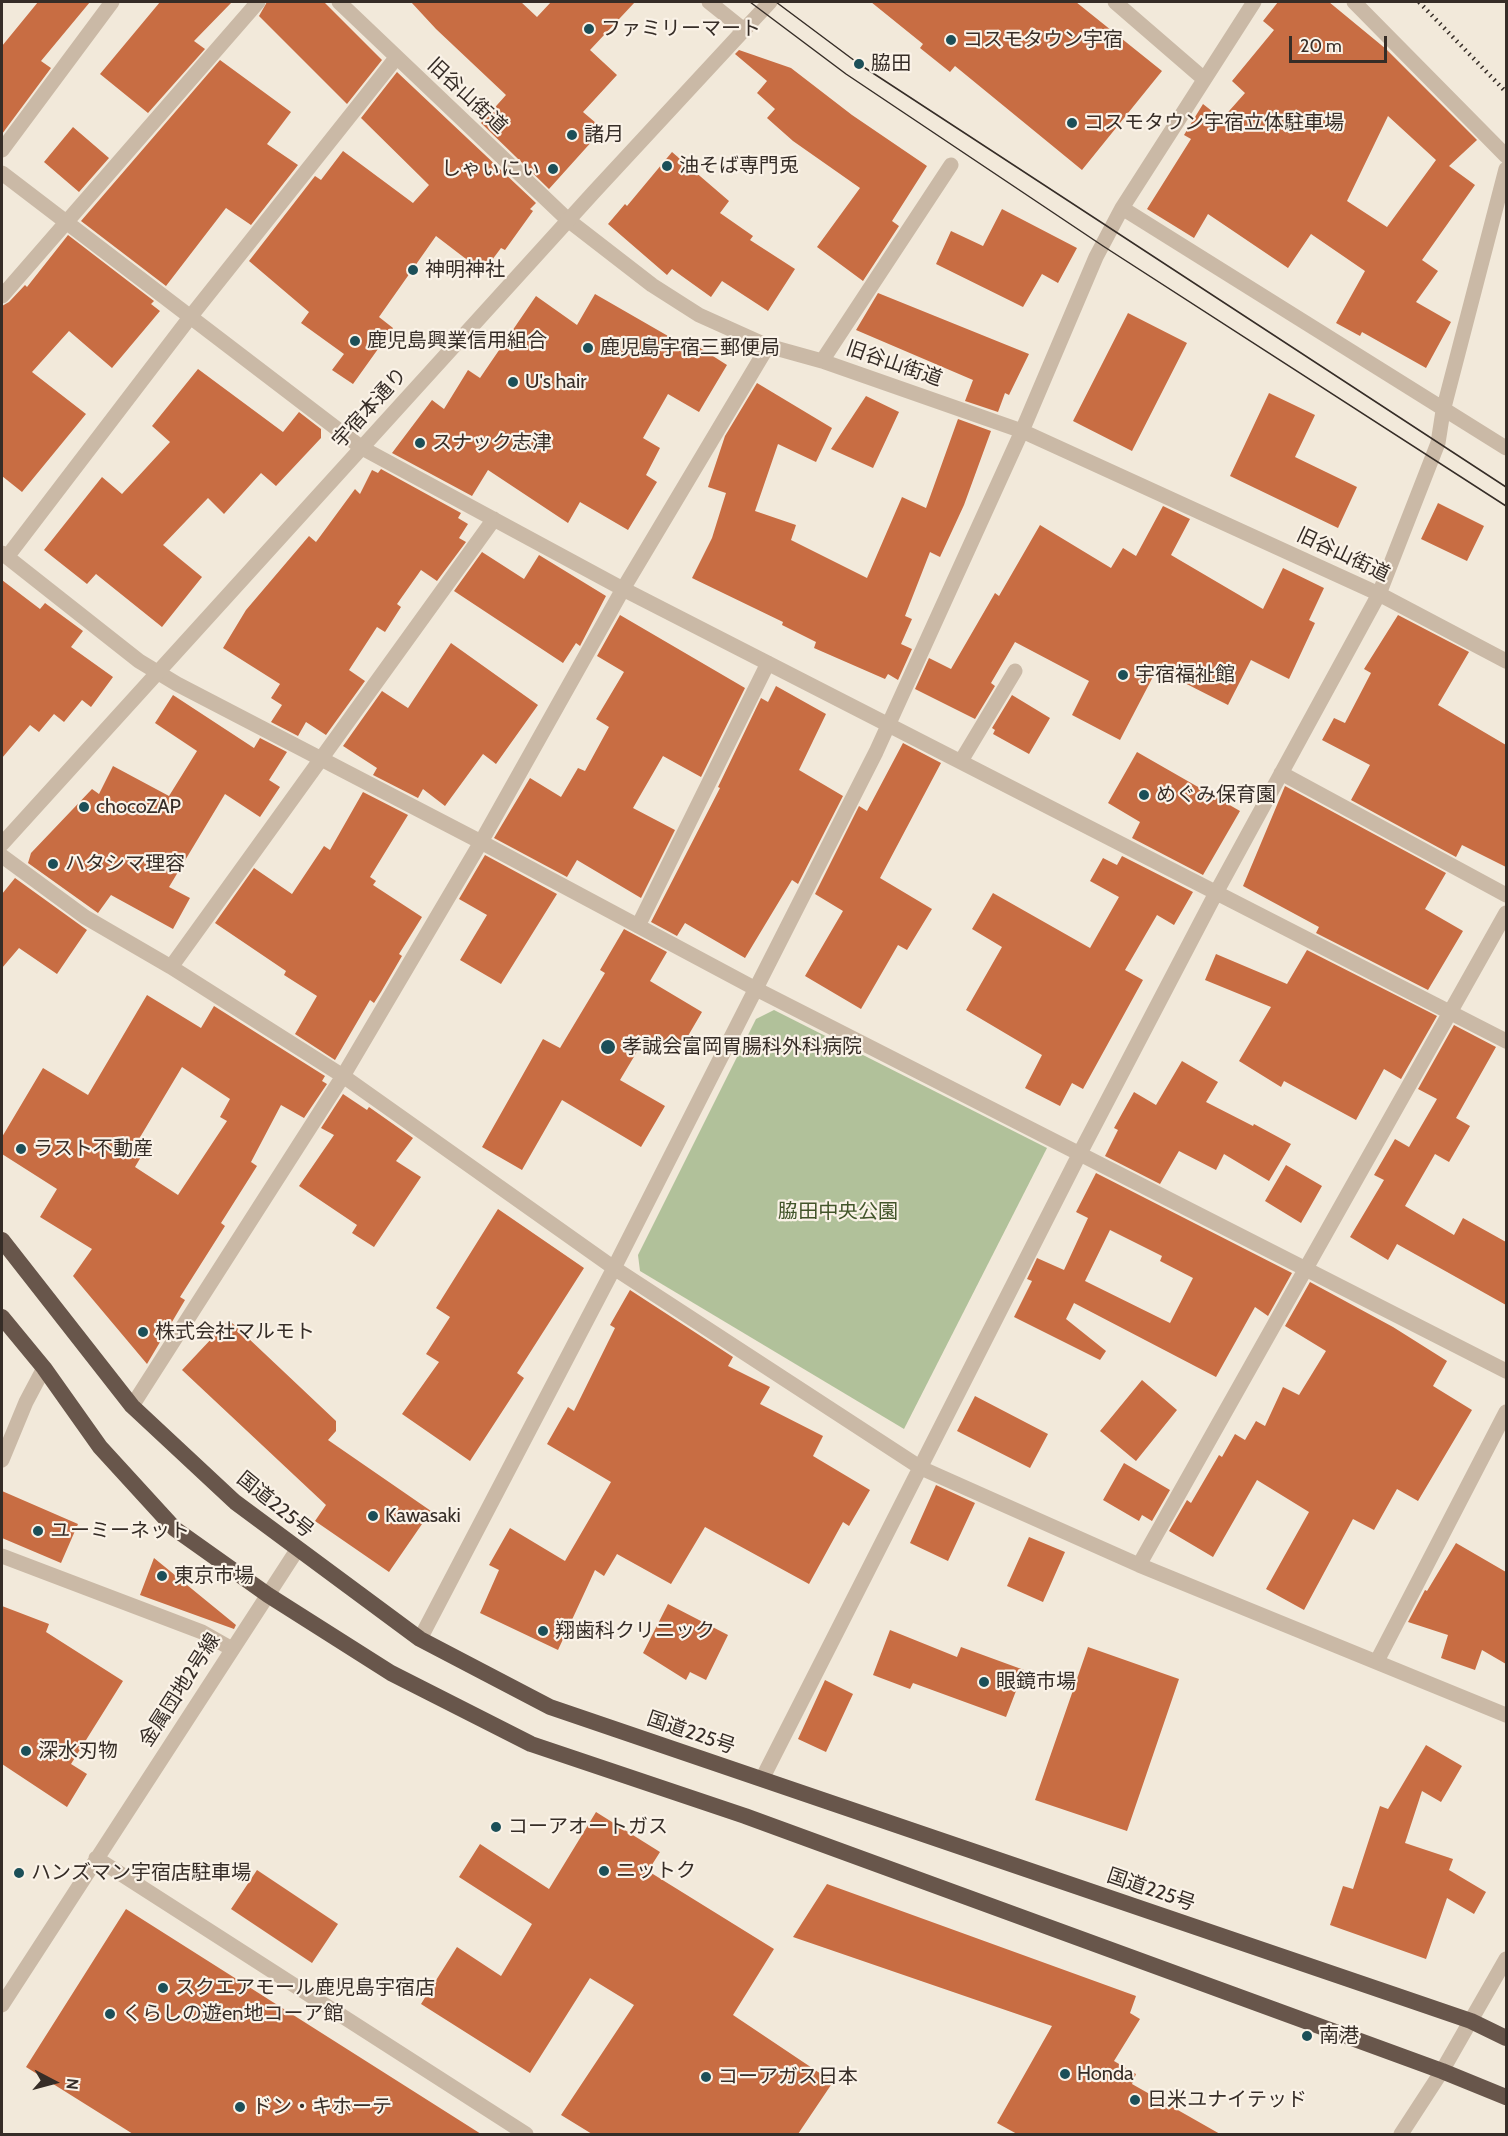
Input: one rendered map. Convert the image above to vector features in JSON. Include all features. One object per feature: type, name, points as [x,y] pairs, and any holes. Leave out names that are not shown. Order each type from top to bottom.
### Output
[{"type":"highway","name":"国道225号","points":[[2,1240],[132,1406],[235,1502],[420,1639],[550,1707],[1471,2021],[1506,2038]]},
{"type":"highway","points":[[2,1317],[44,1368],[100,1447],[175,1529],[268,1594],[391,1673],[531,1744],[745,1816],[1442,2071],[1506,2097]]},
{"type":"street","points":[[2,150],[112,2]]},
{"type":"street","points":[[2,296],[258,2]]},
{"type":"street","name":"旧谷山街道","points":[[339,2],[568,220],[652,285],[699,315],[768,346],[822,361],[1022,431],[1379,594],[1506,661]]},
{"type":"street","points":[[709,2],[744,30]]},
{"type":"street","name":"宇宿本通り","points":[[2,844],[155,672],[770,2]]},
{"type":"street","points":[[1115,2],[1204,79]]},
{"type":"street","points":[[420,1639],[614,1268],[889,724],[1022,431],[1096,258],[1122,208],[1254,2]]},
{"type":"street","points":[[1354,2],[1506,156]]},
{"type":"street","points":[[396,58],[4,555],[155,672],[756,989],[1506,1371]]},
{"type":"street","points":[[822,361],[951,165]]},
{"type":"street","points":[[762,1779],[1079,1155],[1217,891],[1379,594],[1438,443],[1443,411],[1506,169]]},
{"type":"street","points":[[2,173],[362,448],[623,589],[1217,891],[1506,1041]]},
{"type":"street","points":[[1122,208],[1443,411],[1506,448]]},
{"type":"street","points":[[132,1406],[343,1076],[481,842],[623,589],[768,346]]},
{"type":"street","points":[[171,967],[494,519]]},
{"type":"street","points":[[638,926],[768,663]]},
{"type":"street","points":[[961,761],[1015,671]]},
{"type":"street","points":[[1281,773],[1506,895]]},
{"type":"street","points":[[2,856],[85,917],[171,967],[343,1076],[614,1268],[921,1468],[1140,1565],[1506,1715]]},
{"type":"street","points":[[1140,1565],[1506,913]]},
{"type":"street","points":[[2,1460],[26,1402],[44,1368]]},
{"type":"street","points":[[1377,1661],[1506,1412]]},
{"type":"street","name":"金属団地2号線","points":[[2,2005],[297,1550]]},
{"type":"street","points":[[2,1556],[202,1632],[232,1649]]},
{"type":"street","points":[[96,1858],[526,2134]]},
{"type":"street","points":[[1401,2134],[1442,2071],[1506,1959]]},
{"type":"green space","name":"脇田中央公園","points":[[774,1010],[1047,1148],[904,1429],[640,1271],[638,1255],[756,1019]]},
{"type":"building","points":[[38,2],[90,2],[41,61],[51,68],[2,134],[2,46]]},
{"type":"building","points":[[160,2],[232,2],[194,41],[205,49],[148,113],[100,74]]},
{"type":"building","points":[[267,2],[324,2],[382,60],[347,104],[259,16]]},
{"type":"building","points":[[411,2],[521,2],[537,17],[551,2],[635,2],[590,50],[617,75],[583,112],[603,129],[549,189],[481,123],[506,95],[436,29]]},
{"type":"building","name":"コスモタウン宇宿立体駐車場","points":[[871,2],[1076,2],[1162,71],[1082,170],[955,66],[950,72],[920,48],[923,44]]},
{"type":"building","points":[[1278,2],[1329,2],[1386,49],[1477,140],[1449,166],[1475,185],[1422,260],[1438,271],[1416,302],[1451,322],[1426,368],[1362,332],[1360,336],[1336,323],[1365,271],[1311,234],[1288,268],[1208,214],[1194,238],[1147,209],[1191,139],[1184,135],[1203,104],[1222,119],[1245,93],[1232,81],[1274,30],[1263,21]],"holes":[[[1388,116],[1436,160],[1387,227],[1347,201]]]},
{"type":"building","points":[[739,50],[791,68],[852,115],[927,166],[892,221],[899,226],[863,281],[817,247],[860,188],[793,141],[767,118],[775,109],[757,93],[767,81],[735,54]]},
{"type":"building","points":[[220,60],[291,112],[267,144],[298,165],[251,225],[226,208],[166,286],[81,221]]},
{"type":"building","points":[[397,72],[536,203],[530,209],[533,211],[505,250],[501,248],[483,272],[436,236],[379,317],[393,328],[353,384],[332,370],[344,354],[301,323],[309,312],[249,261],[315,176],[321,180],[343,151],[413,203],[429,185],[361,118]]},
{"type":"building","points":[[73,127],[109,158],[79,192],[44,162]]},
{"type":"building","points":[[672,152],[729,201],[720,213],[753,236],[750,240],[795,269],[768,311],[722,281],[711,297],[672,269],[667,275],[608,224],[625,204],[627,206]]},
{"type":"building","points":[[1002,209],[1077,248],[1058,283],[1042,274],[1023,307],[936,264],[951,231],[983,246]]},
{"type":"building","points":[[68,235],[154,301],[151,304],[160,311],[112,368],[69,331],[32,372],[86,414],[22,492],[2,476],[2,306],[25,285],[27,287]]},
{"type":"building","points":[[878,293],[1029,354],[1009,395],[1005,393],[998,412],[965,401],[973,380],[856,330]]},
{"type":"building","points":[[595,294],[675,340],[686,339],[727,365],[699,412],[668,394],[643,438],[660,448],[646,475],[657,482],[628,530],[580,502],[568,523],[488,470],[472,496],[392,453],[432,400],[444,409],[468,370],[480,378],[536,296],[577,325]]},
{"type":"building","points":[[1128,313],[1187,343],[1132,451],[1073,421]]},
{"type":"building","points":[[198,369],[283,432],[299,412],[321,429],[321,438],[276,486],[261,473],[224,514],[208,498],[163,545],[202,577],[162,627],[96,574],[87,584],[44,550],[102,477],[122,494],[170,442],[152,426]]},
{"type":"building","points":[[757,383],[832,428],[816,462],[778,444],[755,511],[796,525],[791,540],[867,578],[902,497],[926,508],[958,419],[991,431],[964,505],[940,557],[930,552],[905,616],[912,619],[901,644],[912,649],[898,680],[888,674],[885,679],[814,648],[816,642],[782,625],[783,622],[692,578],[712,538],[726,493],[708,487],[725,436]]},
{"type":"building","points":[[1269,393],[1315,415],[1295,457],[1357,487],[1338,528],[1230,476]]},
{"type":"building","points":[[866,396],[899,412],[873,468],[831,449]]},
{"type":"building","points":[[381,469],[461,513],[458,518],[468,524],[459,538],[466,542],[437,581],[421,570],[397,604],[401,607],[385,632],[377,627],[349,670],[365,681],[326,735],[306,722],[298,736],[271,722],[282,705],[271,698],[280,684],[223,648],[246,610],[309,536],[316,542],[355,489],[360,494],[372,470],[378,473]]},
{"type":"building","points":[[1438,503],[1484,526],[1467,561],[1421,539]]},
{"type":"building","points":[[1163,506],[1190,519],[1171,555],[1263,609],[1283,568],[1324,588],[1309,620],[1315,623],[1289,679],[1251,660],[1228,705],[1157,669],[1120,740],[1072,715],[1089,681],[1015,642],[991,683],[995,686],[975,719],[915,689],[929,658],[951,669],[995,593],[999,596],[1040,525],[1111,568],[1123,548],[1136,556]]},
{"type":"building","points":[[482,552],[524,579],[539,555],[606,596],[580,646],[576,643],[563,663],[454,591]]},
{"type":"building","points":[[2,580],[40,609],[45,603],[83,631],[71,647],[113,677],[91,707],[82,700],[64,722],[54,714],[39,732],[30,725],[2,758]]},
{"type":"building","points":[[620,615],[745,688],[701,777],[663,756],[633,808],[675,830],[641,898],[577,860],[567,877],[494,838],[530,778],[561,797],[578,768],[585,771],[609,727],[596,719],[624,672],[597,656]]},
{"type":"building","points":[[1398,615],[1469,652],[1438,705],[1506,745],[1506,867],[1462,845],[1456,857],[1351,800],[1370,765],[1322,740],[1334,718],[1345,723],[1371,673],[1364,669]]},
{"type":"building","points":[[451,643],[538,705],[496,764],[483,754],[445,806],[423,789],[418,798],[373,775],[377,768],[343,746],[382,691],[408,708]]},
{"type":"building","points":[[776,686],[826,714],[799,770],[843,796],[798,884],[792,880],[745,958],[685,923],[677,936],[651,922],[720,788],[718,787],[761,698],[768,702]]},
{"type":"building","points":[[173,695],[254,748],[260,738],[287,752],[269,780],[280,787],[260,817],[225,794],[169,887],[190,898],[173,929],[111,895],[98,913],[28,863],[31,853],[92,789],[99,794],[113,766],[169,796],[197,751],[155,723]]},
{"type":"building","points":[[1012,695],[1050,718],[1029,754],[993,734],[995,730],[992,728]]},
{"type":"building","points":[[903,743],[941,763],[880,878],[932,909],[907,950],[898,945],[861,1009],[805,976],[843,911],[815,894],[859,806],[867,811]]},
{"type":"building","points":[[1137,752],[1240,811],[1203,875],[1132,838],[1140,822],[1108,803]]},
{"type":"building","points":[[1285,786],[1446,873],[1425,909],[1463,931],[1428,990],[1316,933],[1319,927],[1243,886]]},
{"type":"building","points":[[363,792],[408,815],[370,877],[376,881],[373,885],[422,917],[399,954],[402,956],[381,992],[374,1003],[370,1000],[335,1060],[295,1034],[317,996],[284,975],[286,971],[215,923],[254,868],[292,894],[324,846],[330,850]]},
{"type":"building","points":[[485,855],[557,894],[501,984],[460,960],[487,915],[459,899]]},
{"type":"building","points":[[1122,856],[1193,892],[1174,925],[1157,915],[1125,970],[1143,980],[1083,1089],[1072,1083],[1060,1106],[1025,1088],[1042,1055],[966,1010],[1002,947],[972,929],[993,893],[1090,948],[1119,897],[1090,881],[1103,858],[1117,865]]},
{"type":"building","points":[[15,878],[87,930],[57,974],[19,948],[2,968],[2,894]]},
{"type":"building","points":[[624,929],[667,952],[650,981],[702,1012],[678,1053],[647,1035],[620,1080],[665,1106],[641,1147],[562,1100],[522,1170],[482,1147],[543,1039],[560,1048],[605,973],[600,970]]},
{"type":"building","points":[[1307,950],[1437,1016],[1401,1079],[1384,1069],[1356,1120],[1284,1081],[1281,1087],[1239,1061],[1271,1007],[1205,980],[1216,954],[1287,984]]},
{"type":"building","points":[[147,995],[201,1028],[214,1006],[325,1076],[322,1081],[327,1084],[304,1118],[281,1105],[251,1162],[257,1166],[221,1223],[225,1226],[180,1297],[185,1300],[147,1364],[73,1276],[92,1249],[40,1217],[57,1189],[2,1154],[2,1137],[43,1068],[88,1095]],"holes":[[[182,1067],[230,1099],[220,1117],[227,1121],[178,1195],[135,1167],[148,1145],[139,1139]]]},
{"type":"building","points":[[1454,1025],[1496,1047],[1456,1118],[1470,1126],[1449,1162],[1435,1154],[1405,1206],[1454,1235],[1463,1218],[1506,1242],[1506,1305],[1397,1244],[1388,1260],[1350,1237],[1384,1180],[1374,1175],[1395,1139],[1409,1147],[1437,1099],[1418,1089]]},
{"type":"building","points":[[1182,1061],[1218,1082],[1206,1102],[1291,1144],[1269,1181],[1224,1154],[1216,1170],[1179,1151],[1160,1184],[1105,1156],[1118,1130],[1114,1128],[1134,1092],[1156,1105]]},
{"type":"building","points":[[343,1094],[367,1110],[369,1107],[413,1138],[396,1161],[421,1177],[374,1247],[352,1233],[357,1225],[299,1186],[334,1135],[321,1128]]},
{"type":"building","points":[[1286,1165],[1322,1186],[1301,1223],[1265,1201]]},
{"type":"building","points":[[1096,1173],[1292,1273],[1268,1316],[1255,1307],[1216,1377],[1074,1303],[1066,1319],[1106,1351],[1100,1360],[1014,1317],[1032,1281],[1027,1279],[1037,1258],[1064,1270],[1088,1218],[1076,1212]],"holes":[[[1110,1230],[1162,1256],[1160,1261],[1193,1278],[1170,1323],[1085,1281]]]},
{"type":"building","points":[[498,1209],[584,1268],[517,1373],[524,1378],[470,1461],[402,1414],[439,1362],[426,1354],[450,1317],[436,1308]]},
{"type":"building","points":[[1310,1282],[1393,1327],[1447,1361],[1433,1386],[1472,1410],[1418,1501],[1397,1489],[1374,1530],[1353,1519],[1304,1610],[1266,1589],[1309,1512],[1257,1480],[1213,1557],[1169,1531],[1187,1500],[1191,1503],[1219,1455],[1222,1457],[1235,1434],[1245,1440],[1256,1421],[1265,1426],[1283,1387],[1299,1395],[1326,1351],[1285,1326]]},
{"type":"building","points":[[630,1290],[733,1357],[728,1366],[770,1387],[760,1404],[823,1436],[813,1456],[870,1490],[849,1526],[843,1522],[809,1584],[705,1527],[671,1584],[617,1554],[604,1576],[595,1570],[558,1650],[480,1613],[499,1570],[489,1565],[510,1528],[565,1561],[611,1482],[547,1444],[568,1407],[574,1411],[615,1328],[610,1325]]},
{"type":"building","points":[[229,1320],[336,1421],[336,1431],[328,1440],[431,1511],[389,1572],[315,1521],[326,1505],[182,1370]]},
{"type":"building","points":[[1142,1380],[1177,1410],[1136,1461],[1100,1431]]},
{"type":"building","points":[[975,1396],[1048,1434],[1030,1468],[957,1431]]},
{"type":"building","points":[[1124,1463],[1170,1490],[1152,1521],[1142,1515],[1139,1521],[1103,1500]]},
{"type":"building","points":[[936,1485],[975,1503],[948,1561],[910,1543]]},
{"type":"building","name":"ユーミーネット","points":[[2,1491],[78,1524],[61,1563],[2,1538]]},
{"type":"building","points":[[1029,1537],[1065,1552],[1043,1602],[1007,1586]]},
{"type":"building","points":[[1456,1543],[1506,1572],[1506,1664],[1482,1650],[1475,1670],[1441,1658],[1448,1635],[1408,1622],[1425,1590],[1427,1591]]},
{"type":"building","name":"東京市場","points":[[154,1558],[236,1625],[234,1629],[140,1595]]},
{"type":"building","points":[[668,1604],[728,1635],[706,1680],[690,1672],[686,1680],[643,1653]]},
{"type":"building","points":[[2,1606],[49,1624],[46,1632],[123,1681],[71,1764],[87,1774],[67,1807],[2,1764]]},
{"type":"building","points":[[890,1630],[957,1657],[961,1647],[1024,1670],[1006,1717],[913,1683],[910,1689],[873,1675]]},
{"type":"building","points":[[1088,1647],[1179,1679],[1127,1831],[1035,1800]]},
{"type":"building","points":[[825,1680],[853,1694],[826,1752],[798,1739]]},
{"type":"building","points":[[1426,1745],[1462,1766],[1441,1802],[1422,1791],[1405,1843],[1453,1859],[1449,1870],[1486,1892],[1474,1914],[1447,1898],[1426,1959],[1330,1925],[1343,1886],[1353,1889],[1380,1806],[1388,1809]]},
{"type":"building","points":[[596,1812],[660,1852],[648,1871],[774,1949],[733,2015],[833,2082],[798,2134],[592,2134],[561,2115],[634,2005],[590,1978],[530,2073],[421,2004],[457,1947],[501,1976],[532,1924],[459,1877],[480,1844],[549,1889]]},
{"type":"building","points":[[257,1870],[338,1924],[312,1963],[231,1909]]},
{"type":"building","points":[[827,1884],[1136,1996],[1130,2013],[1140,2019],[1114,2061],[1136,2074],[1132,2084],[1220,2134],[1017,2134],[997,2123],[1052,2026],[793,1937]]},
{"type":"building","name":"スクエアモール鹿児島宇宿店","points":[[126,1909],[481,2134],[133,2134],[26,2067]]},
{"type":"tram line","points":[[750,2],[846,74],[1103,246],[1506,506]]},
{"type":"tram line","points":[[776,2],[859,64],[1506,487]]},
{"type":"railway","points":[[1419,2],[1506,92]]},
{"type":"place","name":"ファミリーマート","points":[[589,29]]},
{"type":"place","name":"コスモタウン宇宿","points":[[951,40]]},
{"type":"place","name":"脇田","points":[[859,64]]},
{"type":"place","name":"コスモタウン宇宿立体駐車場","points":[[1072,123]]},
{"type":"place","name":"諸月","points":[[572,135]]},
{"type":"place","name":"油そば専門兎","points":[[667,166]]},
{"type":"place","name":"しゃぃにぃ","points":[[553,169]]},
{"type":"place","name":"神明神社","points":[[413,270]]},
{"type":"place","name":"鹿児島興業信用組合","points":[[355,341]]},
{"type":"place","name":"鹿児島宇宿三郵便局","points":[[588,348]]},
{"type":"place","name":"U's hair","points":[[513,382]]},
{"type":"place","name":"スナック志津","points":[[420,443]]},
{"type":"place","name":"宇宿福祉館","points":[[1123,675]]},
{"type":"place","name":"めぐみ保育園","points":[[1144,795]]},
{"type":"place","name":"chocoZAP","points":[[84,807]]},
{"type":"place","name":"ハタシマ理容","points":[[53,864]]},
{"type":"place","name":"孝誠会富岡胃腸科外科病院","points":[[608,1047]]},
{"type":"place","name":"ラスト不動産","points":[[21,1149]]},
{"type":"place","name":"株式会社マルモト","points":[[143,1332]]},
{"type":"place","name":"Kawasaki","points":[[373,1516]]},
{"type":"place","name":"ユーミーネット","points":[[38,1531]]},
{"type":"place","name":"東京市場","points":[[162,1576]]},
{"type":"place","name":"翔歯科クリニック","points":[[543,1631]]},
{"type":"place","name":"眼鏡市場","points":[[984,1682]]},
{"type":"place","name":"深水刃物","points":[[26,1751]]},
{"type":"place","name":"コーアオートガス","points":[[496,1827]]},
{"type":"place","name":"ニットク","points":[[604,1871]]},
{"type":"place","name":"ハンズマン宇宿店駐車場","points":[[19,1873]]},
{"type":"place","name":"スクエアモール鹿児島宇宿店","points":[[163,1988]]},
{"type":"place","name":"くらしの遊en地コーア館","points":[[110,2014]]},
{"type":"place","name":"南港","points":[[1307,2036]]},
{"type":"place","name":"Honda","points":[[1065,2074]]},
{"type":"place","name":"コーアガス日本","points":[[706,2077]]},
{"type":"place","name":"日米ユナイテッド","points":[[1135,2100]]},
{"type":"place","name":"ドン・キホーテ","points":[[240,2107]]}]
